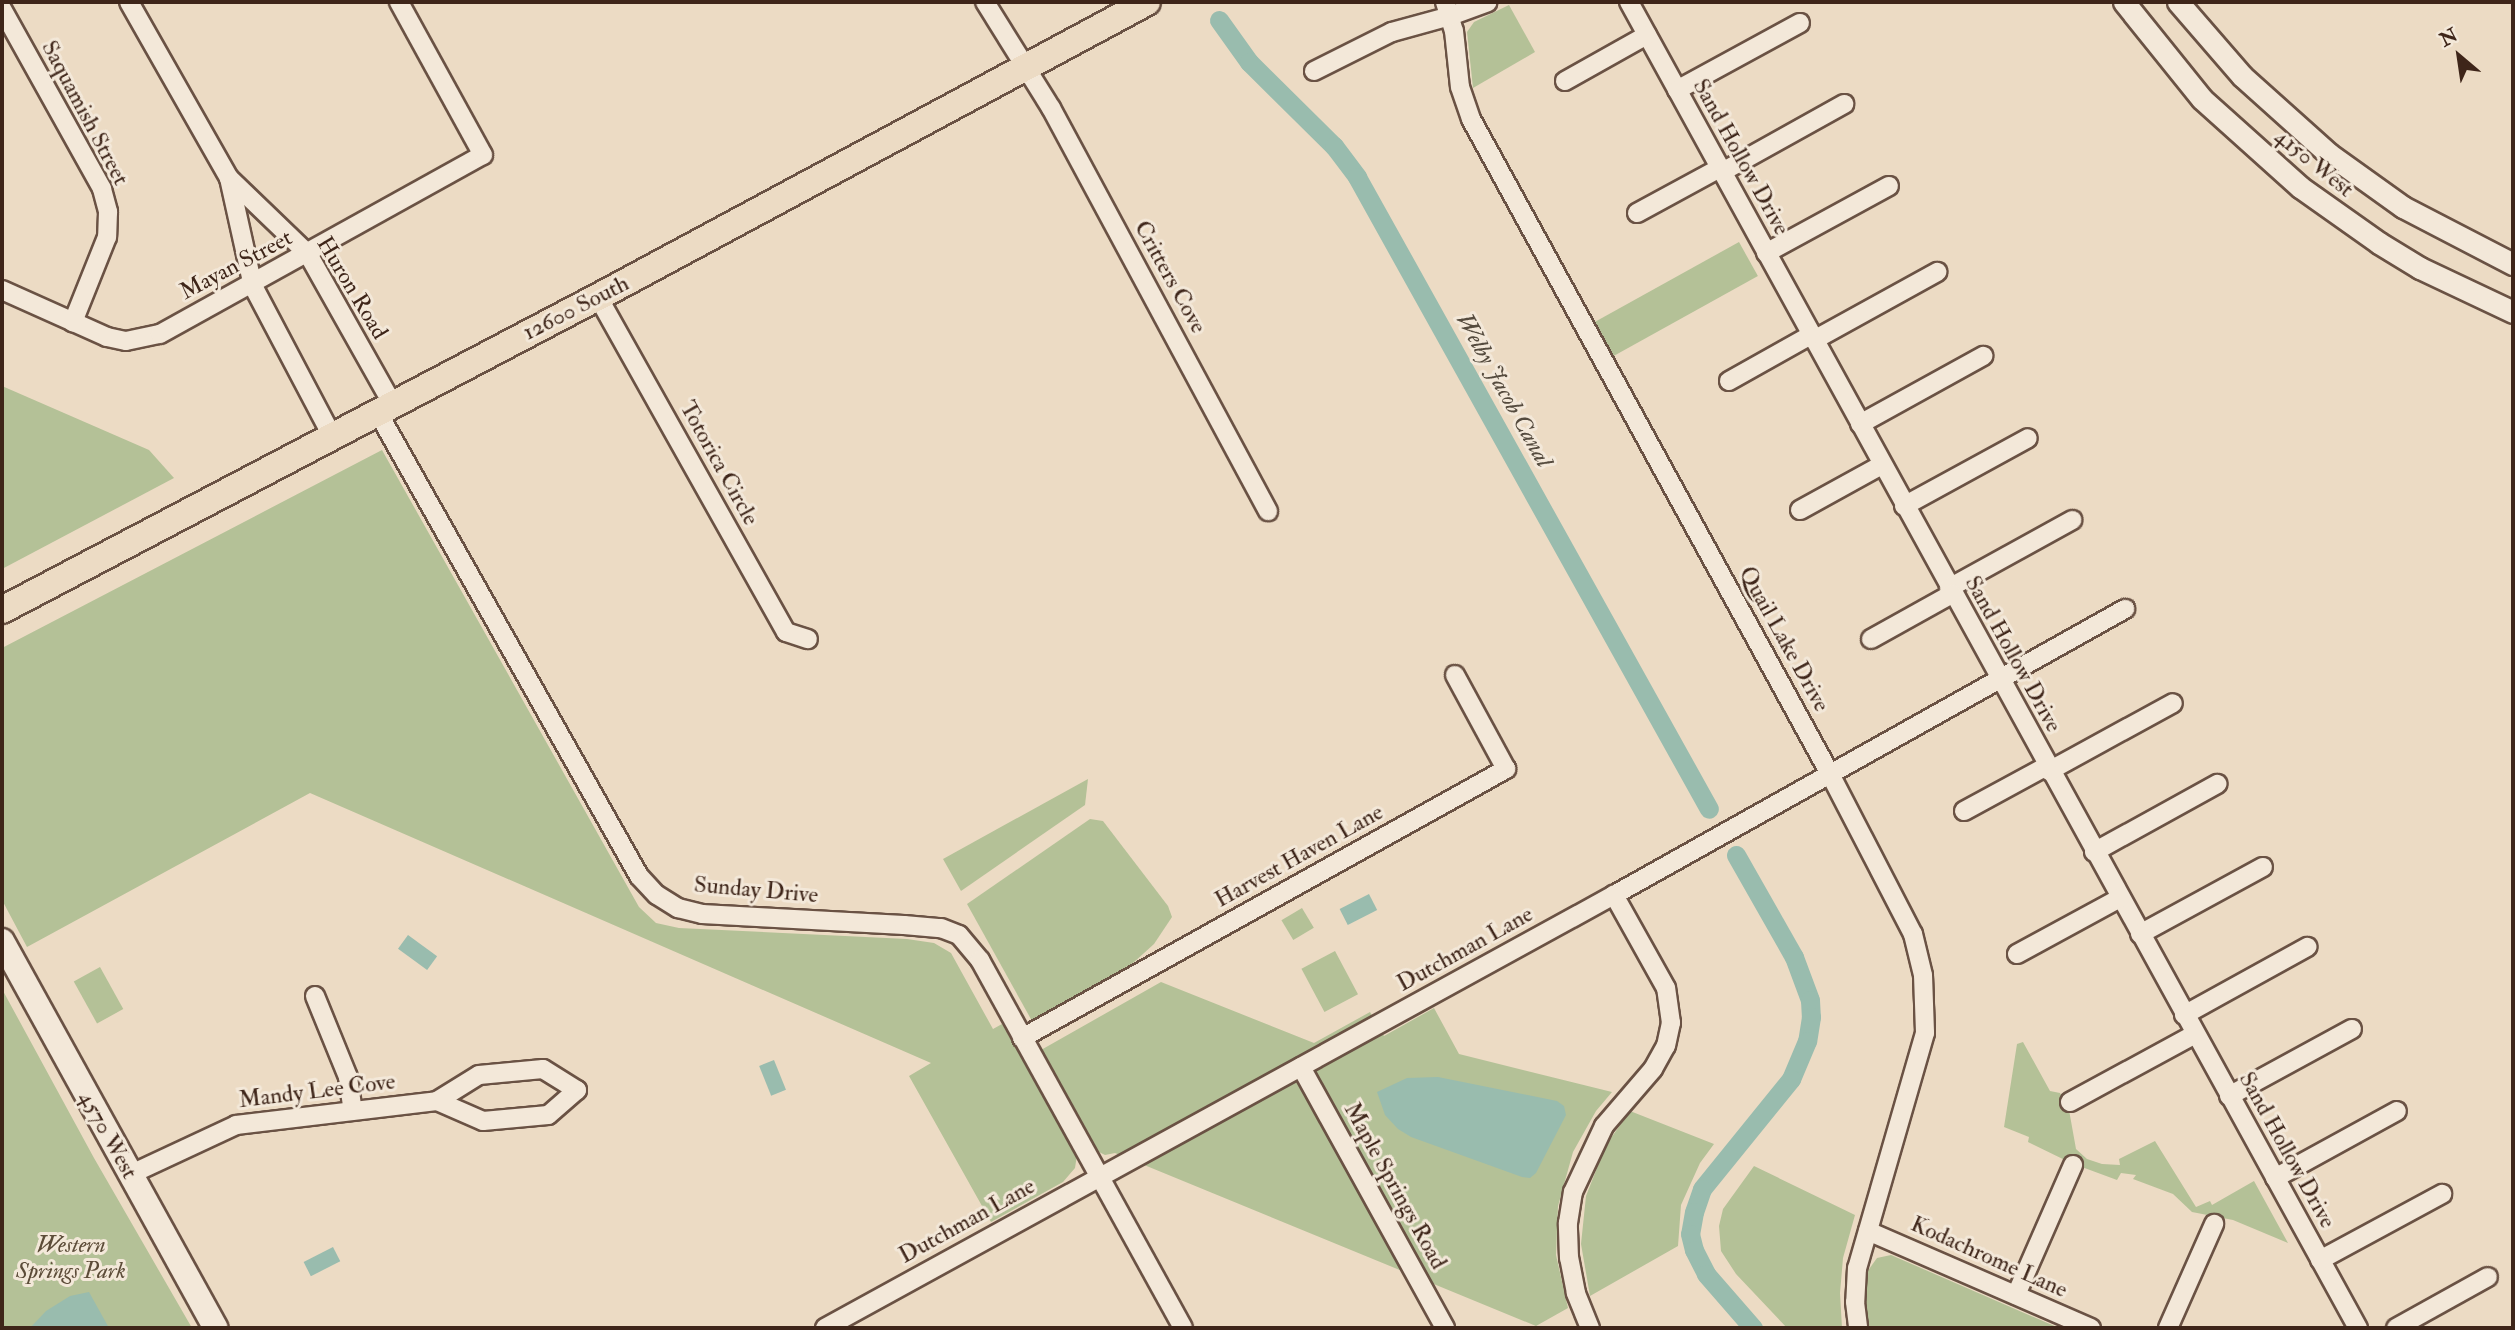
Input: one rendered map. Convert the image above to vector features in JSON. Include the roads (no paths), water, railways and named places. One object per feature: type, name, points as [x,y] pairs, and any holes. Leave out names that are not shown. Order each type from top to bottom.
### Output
[{"type":"main road","name":"12600 South","points":[[2,610],[331,434],[598,297],[1147,2]]},
{"type":"main road","name":"4570 West","points":[[2,941],[216,1328]]},
{"type":"street","name":"Huron Road","points":[[129,2],[229,178],[308,254],[384,407]]},
{"type":"street","name":"Mayan Street","points":[[2,290],[107,337],[126,341],[144,339],[160,334],[223,299],[253,286],[483,155],[399,2]]},
{"type":"street","name":"Critters Cove","points":[[985,2],[1026,68],[1268,511]]},
{"type":"street","points":[[1314,71],[1392,32],[1448,9],[1488,2]]},
{"type":"street","name":"4150 West","points":[[2124,2],[2202,99],[2300,187],[2420,268],[2513,312]]},
{"type":"street","name":"4150 West","points":[[2178,2],[2242,76],[2329,154],[2403,206],[2513,264]]},
{"type":"street","name":"Sand Hollow Drive","points":[[1635,4],[1647,35],[1766,254],[2358,1328]]},
{"type":"street","name":"Saquamish Street","points":[[2,9],[102,189],[108,212],[107,237],[73,322]]},
{"type":"street","name":"Quail Lake Drive","points":[[1448,9],[1460,87],[1475,126],[1905,914],[1919,955],[1926,995],[1922,1051],[1868,1231],[1855,1285],[1858,1328]]},
{"type":"street","points":[[1677,90],[1800,23]]},
{"type":"street","points":[[1565,80],[1647,35]]},
{"type":"street","points":[[1637,213],[1844,104]]},
{"type":"street","name":"Huron Road","points":[[229,178],[253,286],[331,434]]},
{"type":"street","points":[[1766,254],[1889,186]]},
{"type":"street","points":[[1729,381],[1937,272]]},
{"type":"street","name":"Totorica Circle","points":[[598,297],[786,632],[808,639]]},
{"type":"street","points":[[1860,424],[1983,356]]},
{"type":"street","name":"Sunday Drive","points":[[384,407],[626,854],[657,895],[678,908],[702,914],[904,925],[950,930],[959,935],[980,960],[1183,1328]]},
{"type":"street","points":[[1904,506],[2028,438]]},
{"type":"street","points":[[1800,510],[1882,465]]},
{"type":"street","points":[[1871,639],[2072,520]]},
{"type":"street","name":"Dutchman Lane","points":[[825,1328],[1614,895],[2125,609]]},
{"type":"street","name":"Harvest Haven Lane","points":[[1022,1038],[1506,769],[1455,675]]},
{"type":"street","points":[[1964,811],[2173,703]]},
{"type":"street","points":[[2094,852],[2217,784]]},
{"type":"street","points":[[2140,934],[2263,867]]},
{"type":"street","points":[[1590,1328],[1576,1293],[1569,1258],[1569,1223],[1573,1192],[1604,1126],[1653,1069],[1666,1046],[1671,1023],[1666,988],[1614,895]]},
{"type":"street","points":[[2017,954],[2120,898]]},
{"type":"street","points":[[2184,1015],[2307,947]]},
{"type":"street","points":[[315,996],[348,1077],[353,1111]]},
{"type":"street","points":[[2229,1096],[2352,1029]]},
{"type":"street","points":[[2070,1102],[2195,1034]]},
{"type":"street","name":"Maple Springs Road","points":[[1301,1067],[1445,1328]]},
{"type":"street","name":"Mandy Lee Cove","points":[[129,1175],[236,1125],[436,1101],[479,1075],[543,1069],[578,1090],[548,1115],[483,1122],[436,1101]]},
{"type":"street","points":[[2275,1178],[2397,1111]]},
{"type":"street","points":[[2016,1295],[2073,1165]]},
{"type":"street","points":[[2320,1260],[2442,1194]]},
{"type":"street","points":[[2168,1328],[2214,1224]]},
{"type":"street","name":"Kodachrome Lane","points":[[1868,1231],[2091,1328]]},
{"type":"street","points":[[2396,1328],[2488,1278]]},
{"type":"waterway","name":"Welby Jacob Canal","points":[[1219,20],[1249,62],[1334,146],[1357,177],[1709,809]]},
{"type":"waterway","name":"Welby Jacob Canal","points":[[1736,855],[1794,957],[1810,1000],[1811,1017],[1807,1041],[1791,1079],[1702,1189],[1694,1212],[1690,1234],[1694,1250],[1706,1274],[1753,1328]]},
{"type":"park label","name":"Western Springs Park","points":[[71,1258]]}]
